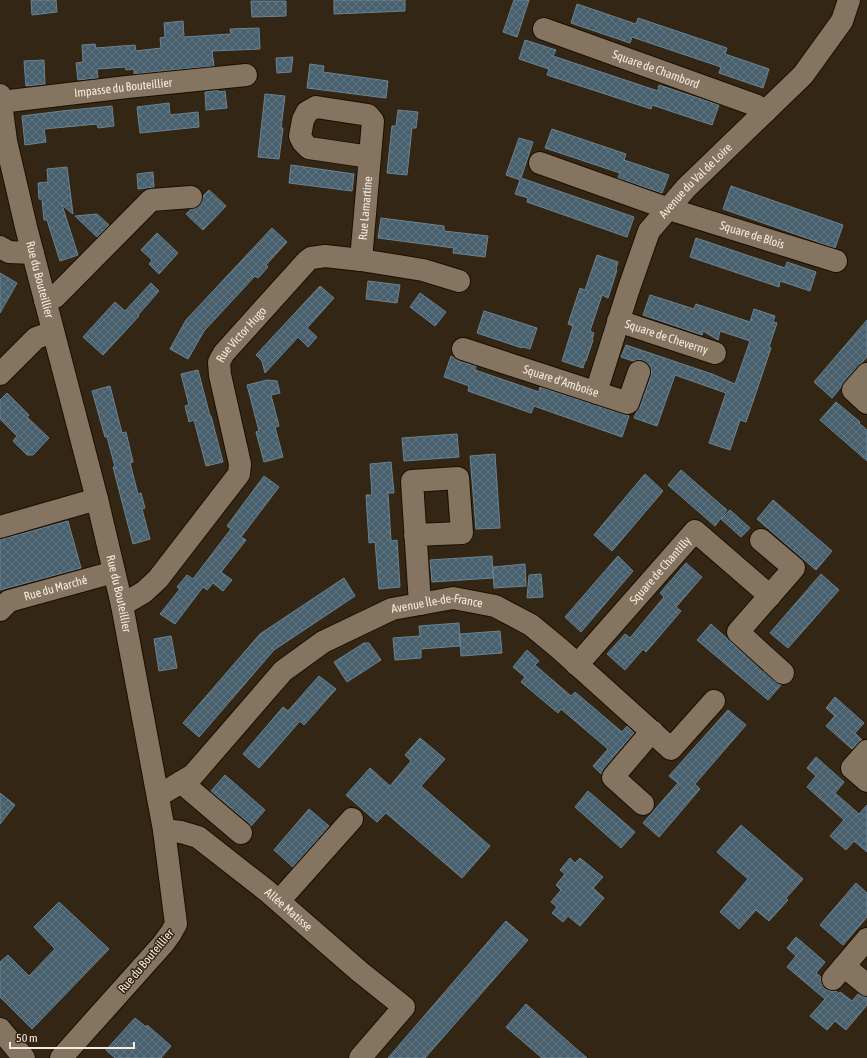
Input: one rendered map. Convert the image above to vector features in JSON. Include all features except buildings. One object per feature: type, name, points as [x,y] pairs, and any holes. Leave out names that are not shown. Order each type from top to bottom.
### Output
[{"type":"street","name":"Avenue du Val de Loire","points":[[597,393],[618,321],[649,231],[686,188],[803,75],[842,21],[849,0]]},
{"type":"street","name":"Square de Chambord","points":[[544,29],[755,105],[766,111]]},
{"type":"street","name":"Impasse du Bouteillier","points":[[0,102],[246,75]]},
{"type":"street","name":"Rue du Bouteillier","points":[[0,95],[6,141],[6,170],[33,253],[97,499],[122,605],[164,830],[176,924],[163,944],[61,1058]]},
{"type":"street","name":"Rue Lamartine","points":[[361,260],[370,157]]},
{"type":"street","name":"Square de Blois","points":[[540,163],[669,209],[836,261]]},
{"type":"street","points":[[45,300],[55,297],[151,200],[191,197]]},
{"type":"street","points":[[0,247],[9,252],[33,253]]},
{"type":"street","name":"Rue Victor Hugo","points":[[122,605],[144,592],[158,579],[239,474],[240,464],[220,374],[220,362],[224,353],[307,261],[312,258],[325,256],[361,260],[424,270],[459,281]]},
{"type":"street","name":"Square de Cheverny","points":[[618,321],[715,353]]},
{"type":"street","points":[[0,374],[36,338],[53,332]]},
{"type":"street","name":"Square d'Amboise","points":[[463,349],[628,403],[639,372]]},
{"type":"street","points":[[867,374],[853,390],[867,403]]},
{"type":"street","points":[[0,527],[97,499]]},
{"type":"street","name":"Square de Chantilly","points":[[577,664],[695,532],[770,596]]},
{"type":"street","points":[[415,535],[420,604]]},
{"type":"street","points":[[761,540],[794,568],[738,632],[783,673]]},
{"type":"street","name":"Rue du Marché","points":[[0,610],[9,601],[114,572]]},
{"type":"street","name":"Avenue Île-de-France","points":[[158,796],[193,775],[283,671],[324,642],[392,609],[453,598],[495,606],[531,625],[577,664],[671,749],[714,701]]},
{"type":"street","points":[[643,804],[613,777],[652,731]]},
{"type":"street","points":[[867,751],[852,768],[867,780]]},
{"type":"street","points":[[181,782],[241,833]]},
{"type":"street","points":[[279,901],[352,819]]},
{"type":"street","name":"Allée Matisse","points":[[164,830],[181,832],[198,837],[279,901],[359,972],[404,1007],[360,1058]]},
{"type":"street","points":[[867,939],[839,972],[867,985]]},
{"type":"street","points":[[0,1029],[24,1058]]}]
